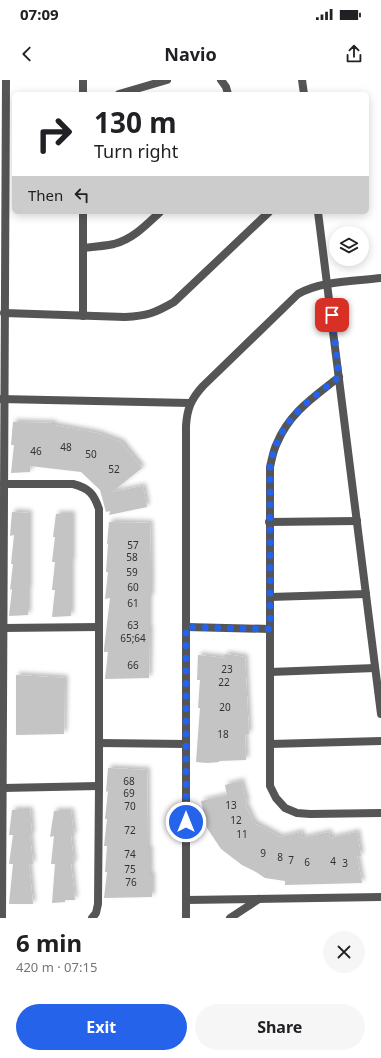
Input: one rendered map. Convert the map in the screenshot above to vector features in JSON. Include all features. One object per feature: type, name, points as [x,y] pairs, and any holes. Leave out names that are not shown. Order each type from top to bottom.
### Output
[{"type":"street","points":[[2,918],[4,484],[2,399],[6,80]]},
{"type":"street","points":[[83,80],[83,92]]},
{"type":"street","points":[[126,92],[167,80]]},
{"type":"street","points":[[221,80],[227,92]]},
{"type":"street","points":[[302,80],[304,92]]},
{"type":"street","points":[[83,214],[83,316]]},
{"type":"street","points":[[83,248],[114,244],[123,241],[140,231],[158,214]]},
{"type":"street","points":[[4,313],[126,317],[143,316],[159,311],[174,302],[267,214]]},
{"type":"street","points":[[318,214],[381,714]]},
{"type":"street","points":[[186,918],[186,426],[190,403],[203,386],[298,294],[307,289],[328,284],[381,278]]},
{"type":"street","points":[[339,377],[304,405],[288,423],[276,444],[270,467],[270,786],[276,798],[285,808],[297,813],[381,813]]},
{"type":"street","points":[[2,399],[190,403]]},
{"type":"street","points":[[4,484],[73,484],[83,487],[91,492],[96,500],[99,510],[98,904],[96,913],[92,918]]},
{"type":"street","points":[[270,522],[357,521]]},
{"type":"street","points":[[270,597],[366,594]]},
{"type":"street","points":[[3,628],[99,627]]},
{"type":"street","points":[[186,627],[270,629]]},
{"type":"street","points":[[270,672],[375,668]]},
{"type":"street","points":[[270,744],[381,742]]},
{"type":"street","points":[[99,743],[186,744]]},
{"type":"street","points":[[3,788],[99,786]]},
{"type":"street","points":[[186,900],[381,897]]},
{"type":"street","points":[[230,918],[259,899]]},
{"type":"building","points":[[13,422],[53,423],[53,425],[97,433],[121,442],[142,468],[112,492],[143,486],[147,507],[109,515],[110,511],[106,512],[100,490],[81,472],[30,466],[30,472],[11,473],[14,445],[11,445]]},
{"type":"building","points":[[12,512],[29,513],[28,615],[9,616],[12,589],[10,590],[14,535],[10,536]]},
{"type":"building","points":[[56,514],[72,514],[71,616],[52,617],[55,590],[52,590],[55,562],[52,562]]},
{"type":"building","points":[[109,522],[150,523],[151,597],[149,597],[149,678],[105,679],[108,652],[104,652],[104,649],[110,598],[105,599],[108,572],[106,572]]},
{"type":"building","points":[[225,654],[245,657],[249,734],[245,734],[246,760],[207,763],[196,762],[200,708],[198,708],[200,680],[197,680],[198,655],[225,658]]},
{"type":"building","points":[[16,675],[65,678],[64,734],[16,735]]},
{"type":"building","points":[[108,768],[147,770],[148,849],[150,849],[152,897],[104,898],[107,872],[105,872],[107,846],[104,846],[107,819],[105,819],[108,791],[106,792]]},
{"type":"building","points":[[241,781],[247,803],[245,804],[254,823],[280,837],[301,832],[302,838],[329,832],[330,838],[357,832],[361,856],[357,856],[362,883],[285,885],[285,881],[265,878],[242,865],[221,849],[207,828],[201,801],[227,795],[225,785]]},
{"type":"building","points":[[12,810],[30,810],[32,835],[30,835],[33,864],[29,864],[33,904],[9,904],[13,864],[9,864],[13,835],[9,835]]},
{"type":"building","points":[[54,811],[71,811],[74,836],[71,836],[74,864],[71,864],[75,900],[65,900],[65,902],[52,903],[55,864],[51,864],[54,836],[50,837]]},
{"type":"route","points":[[186,822],[186,627],[270,629],[270,467],[276,444],[288,423],[304,405],[339,377],[332,315]]}]
